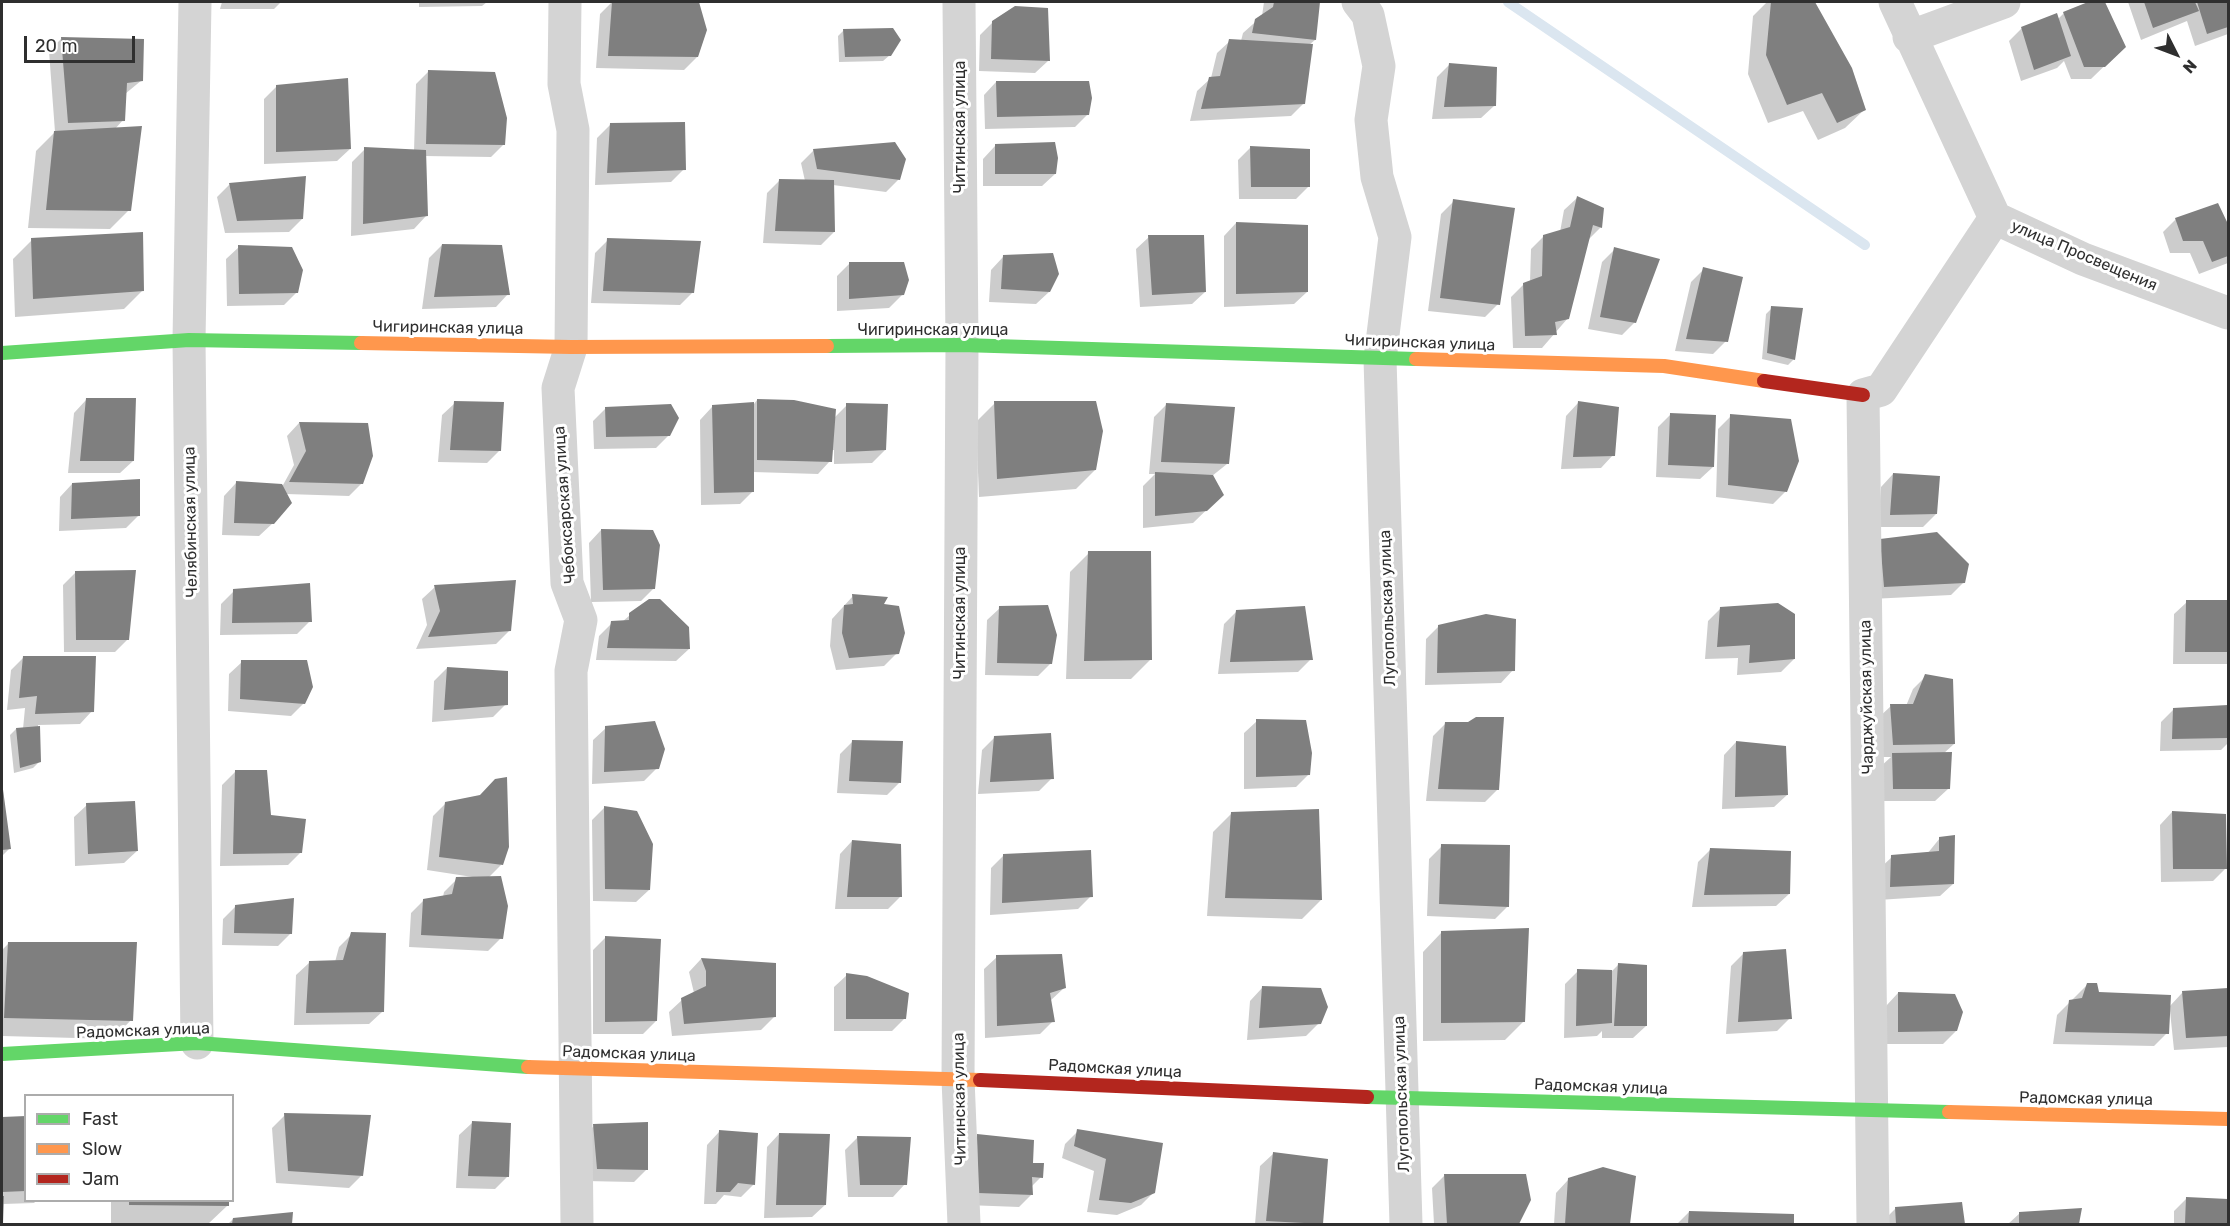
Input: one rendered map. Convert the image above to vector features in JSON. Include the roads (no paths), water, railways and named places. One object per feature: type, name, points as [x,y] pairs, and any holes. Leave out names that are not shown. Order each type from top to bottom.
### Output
[{"type":"street","name":"Челябинская улица","points":[[195,2],[189,340],[197,1044]]},
{"type":"street","name":"Чебоксарская улица","points":[[565,2],[564,84],[573,130],[571,347],[558,388],[567,584],[581,620],[572,671],[577,1224]]},
{"type":"street","name":"Читинская улица","points":[[959,2],[962,345],[958,1079],[964,1224]]},
{"type":"street","name":"Лугопольская улица","points":[[1358,2],[1368,15],[1379,66],[1371,120],[1377,177],[1395,237],[1380,359],[1406,1224]]},
{"type":"street","name":"улица Просвещения","points":[[1895,2],[1909,37],[1995,218],[2083,259],[2229,313]]},
{"type":"street","points":[[1909,37],[2004,2]]},
{"type":"street","points":[[1863,395],[1881,390],[1995,218]]},
{"type":"street","name":"Чигиринская улица","points":[[2,353],[189,340],[571,347],[962,345],[1664,366],[1863,395]]},
{"type":"street","name":"Чарджуйская улица","points":[[1863,395],[1873,1224]]},
{"type":"street","name":"Радомская улица","points":[[2,1054],[197,1044],[575,1070],[958,1079],[1402,1098],[2229,1119]]},
{"type":"waterway","points":[[1508,2],[1865,245]]}]
